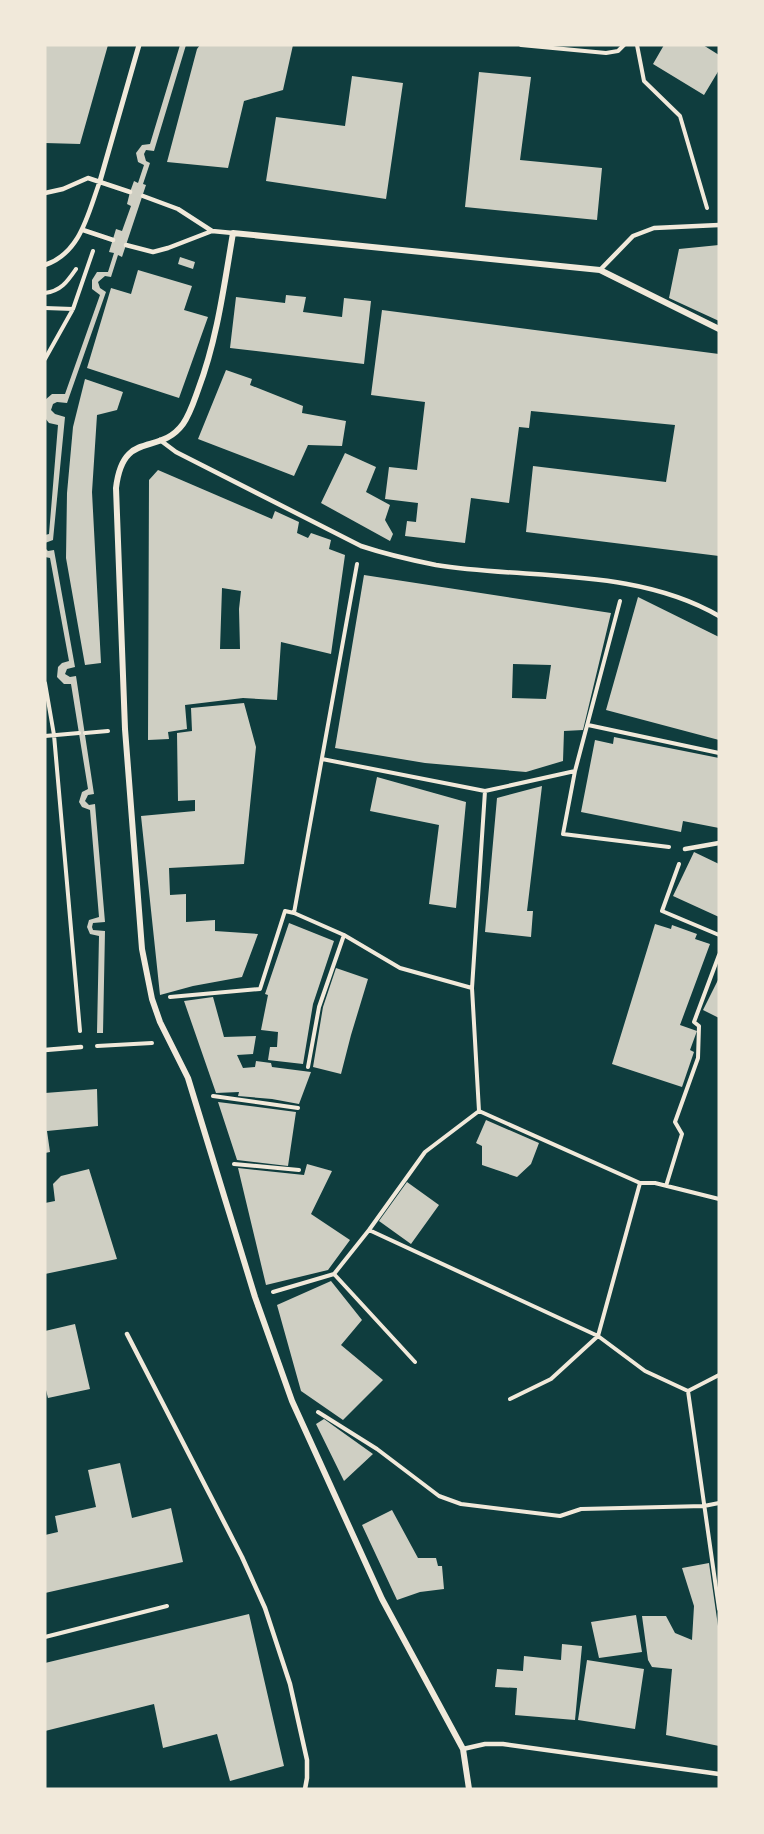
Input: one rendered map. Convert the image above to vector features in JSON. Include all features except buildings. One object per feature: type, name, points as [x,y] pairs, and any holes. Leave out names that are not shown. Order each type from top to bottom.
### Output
[{"type":"street","points":[[99,181],[139,45]]},
{"type":"street","points":[[469,1789],[463,1749],[382,1599],[292,1401],[255,1298],[194,1094],[160,1023],[152,999],[142,949],[125,729],[117,473],[123,459],[139,446],[174,434],[184,423],[192,408],[209,362],[233,233],[600,270],[719,328]]},
{"type":"lane","points":[[45,193],[63,189],[83,179],[93,179],[130,192]]},
{"type":"lane","points":[[45,266],[64,256],[76,243],[99,181]]},
{"type":"lane","points":[[142,196],[178,209],[212,231]]},
{"type":"lane","points":[[600,270],[633,236],[654,228],[719,225]]},
{"type":"lane","points":[[82,230],[113,240]]},
{"type":"lane","points":[[126,245],[153,252],[212,231],[233,233]]},
{"type":"lane","points":[[160,440],[176,452],[361,546],[382,553],[437,565],[625,583],[698,604],[719,616]]},
{"type":"lane","points":[[685,849],[719,843]]},
{"type":"lane","points":[[45,1050],[81,1047]]},
{"type":"lane","points":[[127,1334],[242,1557],[265,1608],[290,1684],[304,1749],[307,1778],[304,1789]]},
{"type":"lane","points":[[463,1749],[484,1744],[503,1744],[719,1774]]},
{"type":"path","points":[[521,45],[606,53],[618,51],[624,45]]},
{"type":"path","points":[[637,45],[644,81],[681,116],[712,226]]},
{"type":"path","points":[[45,359],[73,309],[98,235]]},
{"type":"path","points":[[45,308],[73,309]]},
{"type":"path","points":[[294,913],[361,546]]},
{"type":"path","points":[[625,583],[575,771],[563,834],[685,849],[662,911],[719,934]]},
{"type":"path","points":[[45,683],[54,735],[81,1047],[171,1042]]},
{"type":"path","points":[[588,724],[719,753]]},
{"type":"path","points":[[45,735],[79,733]]},
{"type":"path","points":[[322,759],[485,792],[575,771]]},
{"type":"path","points":[[479,1111],[472,988],[485,792]]},
{"type":"path","points":[[152,999],[260,989],[285,911],[344,935],[400,968],[472,988]]},
{"type":"path","points":[[308,1067],[319,1007],[344,935]]},
{"type":"path","points":[[666,1186],[681,1134],[675,1122],[698,1058],[699,1026],[694,1022],[719,955]]},
{"type":"path","points":[[194,1094],[298,1108]]},
{"type":"path","points":[[479,1111],[640,1182],[719,1199]]},
{"type":"path","points":[[255,1298],[334,1274],[425,1152],[479,1111]]},
{"type":"path","points":[[214,1162],[299,1170]]},
{"type":"path","points":[[510,1399],[551,1379],[598,1336],[640,1182]]},
{"type":"path","points":[[369,1230],[598,1336],[645,1371],[688,1391]]},
{"type":"path","points":[[334,1274],[415,1362]]},
{"type":"path","points":[[688,1391],[719,1375]]},
{"type":"path","points":[[688,1391],[719,1609]]},
{"type":"path","points":[[292,1401],[340,1425],[377,1449],[439,1496],[461,1504],[560,1516],[581,1509],[704,1506],[719,1503]]},
{"type":"path","points":[[45,1636],[167,1606]]}]
